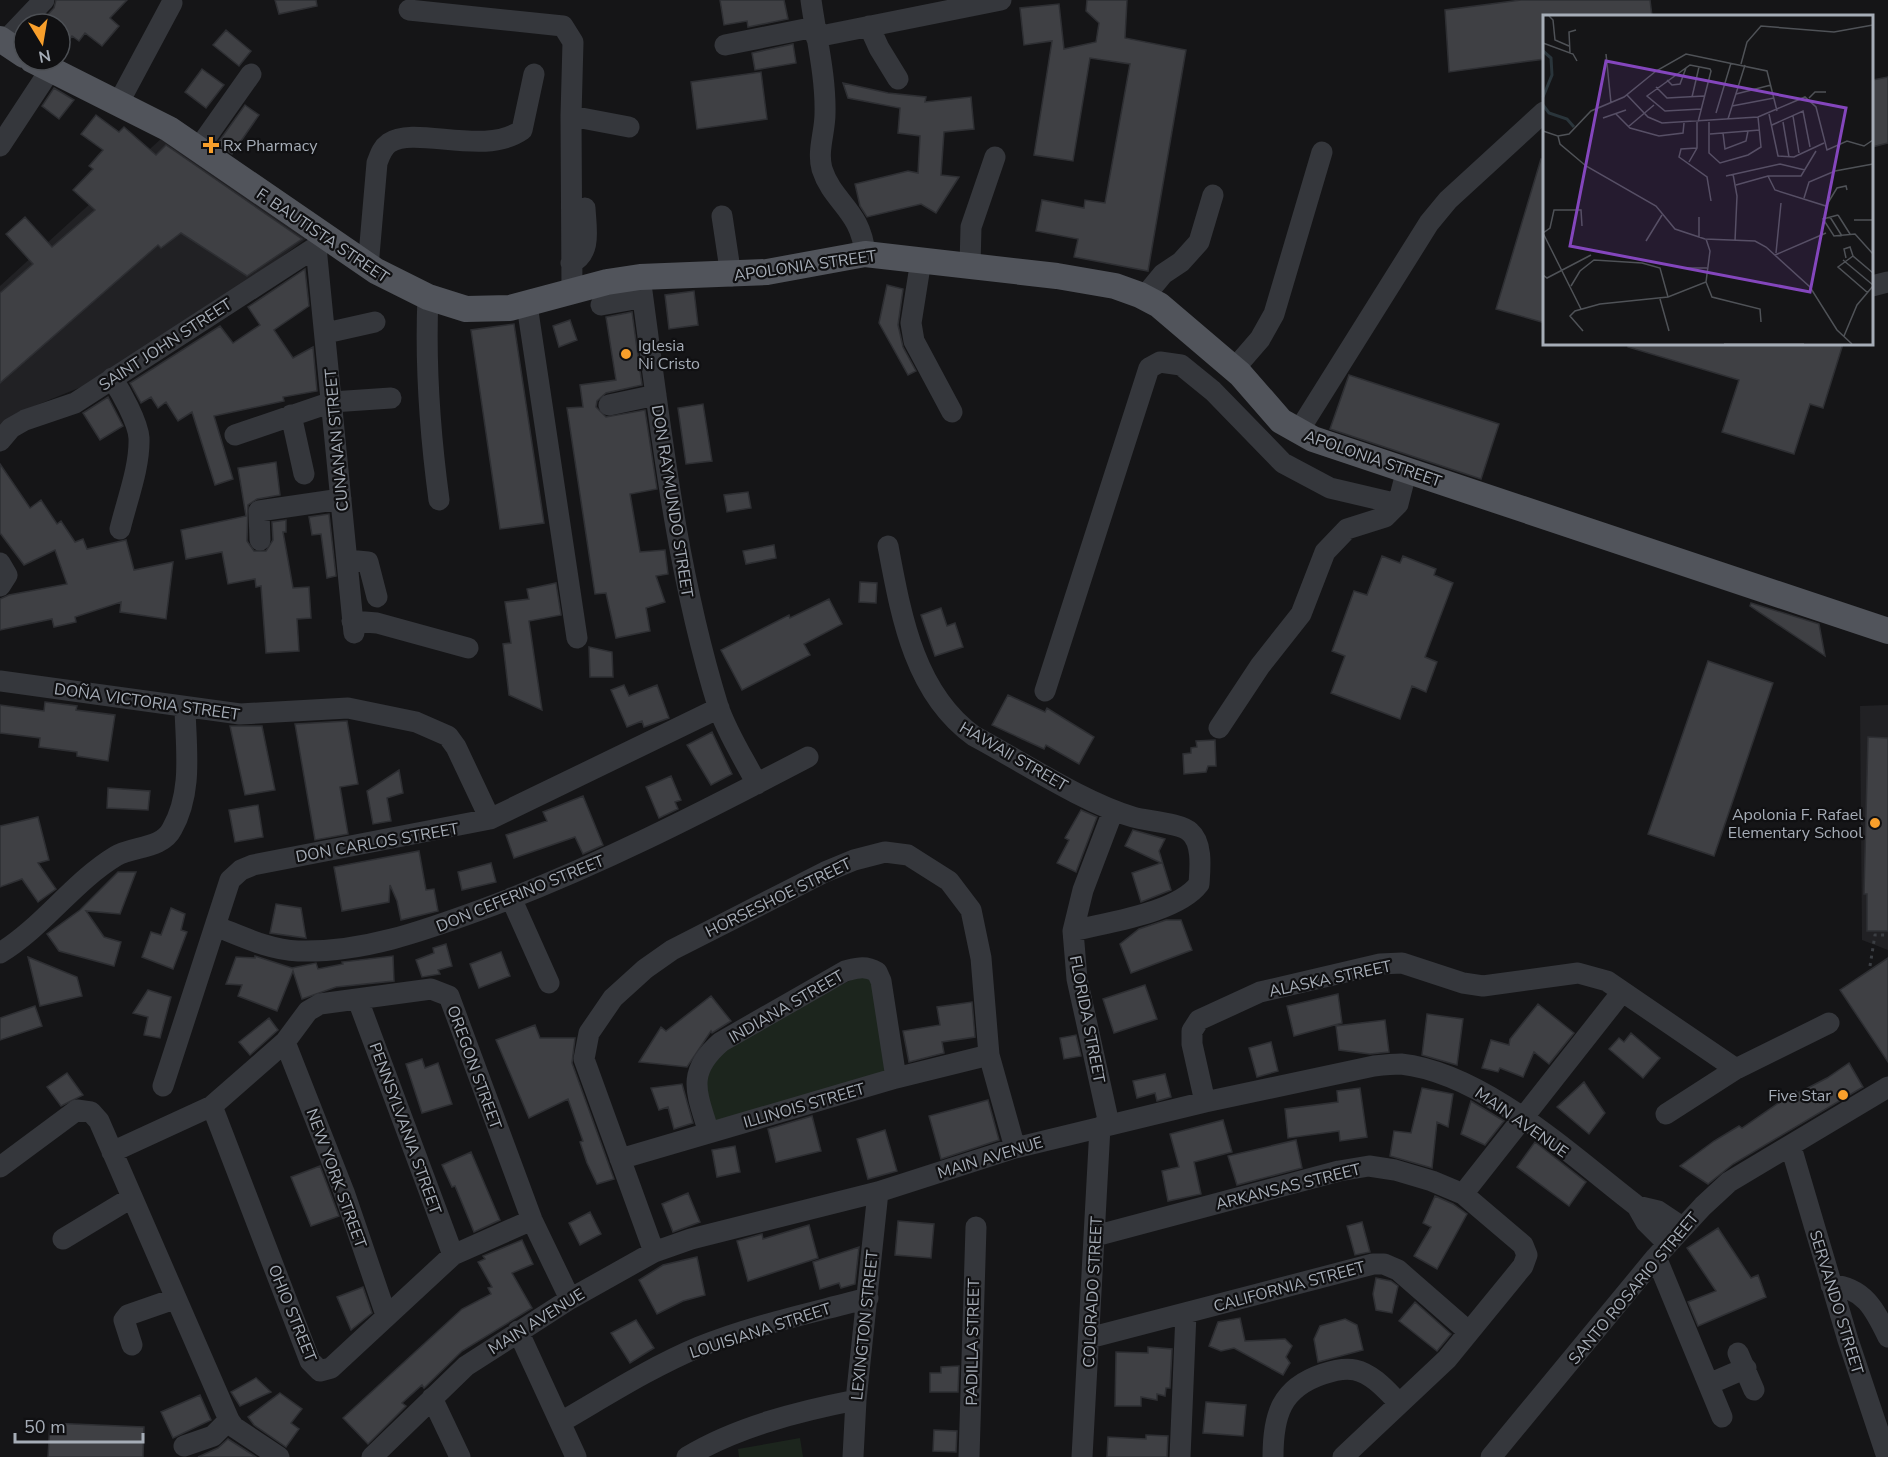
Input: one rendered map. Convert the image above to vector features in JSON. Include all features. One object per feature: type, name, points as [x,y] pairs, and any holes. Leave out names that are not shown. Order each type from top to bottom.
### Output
[{"type":"main road","name":"F. BAUTISTA STREET","points":[[56,72],[169,129],[319,241],[428,297],[466,309],[489,310],[527,305],[572,291],[632,285]]},
{"type":"main road","name":"APOLONIA STREET","points":[[632,285],[767,272],[865,254],[1086,280],[1115,286],[1159,305],[1228,363],[1281,421],[1298,432],[1888,631]]},
{"type":"street","points":[[9,45],[44,0]]},
{"type":"street","points":[[811,0],[825,105],[820,153],[822,169],[859,224],[865,254]]},
{"type":"street","points":[[726,45],[869,26],[1001,0]]},
{"type":"street","points":[[119,102],[172,3]]},
{"type":"street","points":[[409,10],[469,8],[563,26],[573,42],[570,160],[572,291]]},
{"type":"street","points":[[869,26],[898,79]]},
{"type":"street","points":[[0,147],[38,72]]},
{"type":"street","points":[[198,149],[251,74]]},
{"type":"street","points":[[368,267],[377,163],[381,151],[390,142],[405,138],[489,142],[513,137],[522,130],[534,74]]},
{"type":"street","points":[[1298,432],[1430,223],[1448,200],[1543,114]]},
{"type":"street","points":[[571,116],[629,127]]},
{"type":"street","points":[[1201,381],[1260,339],[1274,314],[1322,152]]},
{"type":"street","points":[[970,266],[971,227],[995,157]]},
{"type":"street","points":[[1144,297],[1163,274],[1181,262],[1199,242],[1213,195]]},
{"type":"street","points":[[722,216],[731,276]]},
{"type":"street","name":"CUNANAN STREET","points":[[319,241],[353,627],[377,623],[468,648]]},
{"type":"street","name":"SAINT JOHN STREET","points":[[0,441],[11,428],[24,420],[75,403],[319,241]]},
{"type":"street","points":[[921,260],[911,323],[914,341],[952,412]]},
{"type":"street","points":[[1873,286],[1888,282]]},
{"type":"street","points":[[601,305],[632,285]]},
{"type":"street","name":"DON RAYMUNDO STREET","points":[[632,285],[679,556],[719,708],[757,784]]},
{"type":"street","points":[[428,297],[426,345],[428,388],[439,500]]},
{"type":"street","points":[[527,305],[577,638]]},
{"type":"street","points":[[326,333],[375,322]]},
{"type":"street","points":[[1045,691],[1149,368],[1160,362],[1181,365],[1201,381],[1283,463],[1330,488],[1398,504]]},
{"type":"street","points":[[112,378],[120,390],[139,435],[136,461],[120,529]]},
{"type":"street","points":[[609,405],[650,397]]},
{"type":"street","points":[[235,435],[332,402],[391,398]]},
{"type":"street","points":[[291,416],[304,474]]},
{"type":"street","points":[[1219,729],[1260,666],[1301,614],[1325,552],[1347,528],[1385,517],[1398,504],[1407,469]]},
{"type":"street","points":[[260,540],[259,511],[341,499]]},
{"type":"street","name":"HAWAII STREET","points":[[888,546],[899,605],[923,676],[954,722],[974,736],[1113,812],[1158,824],[1184,827],[1190,831],[1197,843],[1199,885],[1179,902],[1073,931]]},
{"type":"street","points":[[347,560],[368,562],[377,597]]},
{"type":"street","points":[[0,563],[7,575],[2,585]]},
{"type":"street","name":"DOÑA VICTORIA STREET","points":[[0,681],[185,708],[258,715],[348,708],[434,728],[448,736],[456,747],[490,819]]},
{"type":"street","points":[[0,953],[17,941],[106,862],[129,850],[156,843],[172,830],[187,789],[185,708]]},
{"type":"street","name":"DON CARLOS STREET","points":[[163,1086],[230,880],[247,866],[490,819],[719,708]]},
{"type":"street","name":"DON CEFERINO STREET","points":[[215,926],[272,947],[297,951],[397,939],[512,898],[628,850],[808,757]]},
{"type":"street","name":"FLORIDA STREET","points":[[1105,1126],[1077,979],[1073,931],[1083,891],[1113,812]]},
{"type":"street","name":"HORSESHOE STREET","points":[[654,1252],[584,1059],[589,1033],[613,998],[645,969],[672,950],[825,872],[870,854],[885,852],[908,855],[949,881],[971,910],[981,958],[989,1055],[1015,1148]]},
{"type":"street","points":[[512,898],[549,983]]},
{"type":"street","name":"ALASKA STREET","points":[[1205,1102],[1195,1060],[1192,1031],[1199,1020],[1260,992],[1380,964],[1402,963],[1463,983],[1483,986],[1578,974],[1607,981],[1737,1069]]},
{"type":"street","name":"INDIANA STREET","points":[[709,1133],[697,1090],[696,1074],[705,1056],[732,1036],[845,972],[859,967],[869,967],[877,972],[881,981],[896,1078]]},
{"type":"street","name":"OREGON STREET","points":[[112,1152],[212,1106],[285,1042],[308,1011],[320,1005],[431,989],[449,996],[532,1220],[570,1299]]},
{"type":"street","points":[[1463,1194],[1622,992]]},
{"type":"street","name":"PENNSYLVANIA STREET","points":[[358,1000],[453,1255]]},
{"type":"street","points":[[1666,1114],[1737,1069],[1829,1023]]},
{"type":"street","name":"NEW YORK STREET","points":[[285,1042],[344,1192],[386,1315]]},
{"type":"street","name":"ILLINOIS STREET","points":[[620,1159],[896,1078],[989,1055]]},
{"type":"street","name":"MAIN AVENUE","points":[[372,1457],[466,1366],[570,1299],[654,1252],[691,1239],[878,1192],[1015,1148],[1205,1102],[1374,1066],[1401,1064],[1455,1079],[1488,1095],[1637,1206],[1662,1251]]},
{"type":"street","name":"SANTO ROSARIO STREET","points":[[1491,1457],[1682,1227],[1729,1182],[1888,1087]]},
{"type":"street","name":"OHIO STREET","points":[[212,1106],[314,1368],[320,1371],[332,1368],[386,1315],[453,1255],[532,1220]]},
{"type":"street","points":[[0,1167],[77,1110],[91,1112],[99,1121],[174,1299],[229,1420],[234,1427],[279,1457]]},
{"type":"street","name":"COLORADO STREET","points":[[1082,1457],[1095,1236],[1105,1126]]},
{"type":"street","name":"SERVANDO STREET","points":[[1791,1147],[1831,1285],[1887,1457]]},
{"type":"street","name":"ARKANSAS STREET","points":[[1095,1236],[1339,1171],[1369,1166],[1395,1170],[1463,1194],[1523,1245],[1527,1255],[1522,1266],[1469,1332]]},
{"type":"street","name":"LEXINGTON STREET","points":[[854,1457],[856,1400],[878,1192]]},
{"type":"street","points":[[63,1239],[131,1198]]},
{"type":"street","name":"MAIN AVENUE","points":[[1637,1206],[1658,1211],[1682,1227]]},
{"type":"street","name":"PADILLA STREET","points":[[969,1457],[976,1227]]},
{"type":"street","points":[[1662,1251],[1722,1417]]},
{"type":"street","name":"CALIFORNIA STREET","points":[[1089,1338],[1373,1264],[1384,1264],[1398,1270],[1469,1332]]},
{"type":"street","points":[[1831,1285],[1857,1291],[1877,1315],[1888,1337]]},
{"type":"street","name":"LOUISIANA STREET","points":[[561,1422],[637,1378],[699,1347],[777,1322],[868,1298]]},
{"type":"street","points":[[132,1345],[124,1320],[128,1315],[174,1299]]},
{"type":"street","points":[[1180,1457],[1186,1313]]},
{"type":"street","points":[[518,1332],[576,1457]]},
{"type":"street","points":[[1343,1457],[1447,1359],[1469,1332]]},
{"type":"street","points":[[1709,1384],[1742,1360],[1754,1390]]},
{"type":"street","points":[[1273,1457],[1278,1412],[1290,1392],[1309,1379],[1332,1371],[1355,1370],[1378,1382],[1399,1403]]},
{"type":"street","points":[[432,1398],[460,1457]]},
{"type":"street","points":[[687,1457],[725,1438],[772,1422],[856,1400]]},
{"type":"street","points":[[184,1446],[213,1436],[229,1420]]},
{"type":"path","points":[[1870,966],[1875,934],[1888,935]]},
{"type":"shaded area","points":[[163,137],[310,236],[201,316],[96,381],[17,413],[0,432],[0,286]]},
{"type":"shaded area","name":"Apolonia F. Rafael Elementary School","points":[[1888,705],[1888,950],[1862,940],[1860,706]]},
{"type":"shaded area","points":[[867,972],[876,974],[892,1076],[710,1129],[702,1070],[723,1045]]},
{"type":"shaded area","points":[[800,1438],[803,1457],[739,1457],[738,1449]]},
{"type":"building","points":[[56,0],[127,0],[110,18],[119,26],[102,46],[85,33],[79,41],[72,36],[72,12],[50,12]]},
{"type":"building","points":[[275,0],[316,0],[317,6],[279,14]]},
{"type":"building","points":[[720,0],[784,0],[788,19],[748,27],[747,21],[724,25]]},
{"type":"building","points":[[1087,0],[1127,0],[1125,38],[1186,50],[1148,271],[1074,257],[1078,239],[1036,231],[1042,200],[1084,208],[1085,200],[1105,203],[1130,64],[1090,58],[1073,161],[1034,155],[1052,41],[1024,45],[1020,8],[1059,4],[1064,49],[1096,42],[1099,23],[1086,11]]},
{"type":"building","points":[[1521,0],[1650,0],[1652,15],[1543,15],[1543,59],[1449,72],[1445,10]]},
{"type":"building","points":[[226,30],[251,51],[239,66],[213,45]]},
{"type":"building","points":[[793,44],[796,63],[755,70],[752,53]]},
{"type":"building","points":[[202,69],[224,85],[206,108],[185,92]]},
{"type":"building","points":[[761,72],[767,119],[697,129],[691,82]]},
{"type":"building","points":[[1888,77],[1888,143],[1873,147],[1873,80]]},
{"type":"building","points":[[843,83],[888,93],[926,97],[925,102],[971,97],[974,129],[944,132],[941,175],[959,177],[936,213],[921,204],[867,217],[860,206],[855,184],[908,171],[918,173],[920,136],[898,133],[900,108],[848,98]]},
{"type":"building","points":[[54,88],[74,100],[59,119],[42,106]]},
{"type":"building","points":[[245,105],[259,115],[232,154],[217,144]]},
{"type":"building","points":[[96,115],[119,132],[124,127],[156,155],[166,145],[302,239],[247,276],[181,233],[161,248],[158,245],[0,383],[0,293],[33,264],[6,234],[25,217],[52,247],[95,210],[73,190],[93,169],[89,166],[103,150],[81,134]]},
{"type":"building","points":[[1541,159],[1543,160],[1543,322],[1496,309]]},
{"type":"building","points":[[305,269],[309,306],[274,330],[293,358],[313,347],[317,391],[283,397],[284,401],[214,416],[233,479],[215,485],[192,412],[178,421],[166,402],[158,408],[151,397],[141,403],[130,383],[220,326],[233,343],[260,325],[248,307]]},
{"type":"building","points":[[887,285],[903,289],[898,325],[903,347],[916,371],[908,375],[879,323]]},
{"type":"building","points":[[694,291],[698,325],[669,329],[665,295]]},
{"type":"building","points":[[632,312],[642,385],[606,393],[597,401],[596,407],[606,417],[645,410],[657,489],[630,494],[640,552],[665,550],[668,574],[656,576],[665,602],[646,608],[650,631],[616,638],[606,593],[595,594],[567,408],[583,407],[580,385],[616,380],[606,317]]},
{"type":"building","points":[[570,320],[577,340],[559,347],[553,326]]},
{"type":"building","points":[[514,324],[544,523],[500,529],[471,330]]},
{"type":"building","points":[[1628,345],[1843,345],[1823,408],[1810,404],[1794,454],[1722,432],[1739,380],[1628,347]]},
{"type":"building","points":[[1349,375],[1499,424],[1481,479],[1330,429]]},
{"type":"building","points":[[108,397],[123,426],[100,440],[83,413]]},
{"type":"building","points":[[703,404],[712,461],[686,464],[678,408]]},
{"type":"building","points":[[276,462],[280,495],[257,499],[248,505],[247,541],[254,551],[266,551],[273,540],[272,522],[286,520],[286,532],[283,532],[293,588],[309,587],[311,618],[297,619],[299,651],[266,653],[261,586],[256,587],[255,579],[228,584],[222,552],[186,559],[181,530],[246,516],[238,468]]},
{"type":"building","points":[[0,464],[30,508],[41,500],[57,524],[61,521],[75,542],[83,539],[87,549],[126,540],[134,570],[173,562],[166,619],[120,612],[121,602],[75,617],[76,622],[54,627],[52,619],[0,630],[0,599],[9,595],[67,584],[55,550],[24,565],[0,533]]},
{"type":"building","points":[[748,492],[751,508],[727,512],[724,495]]},
{"type":"building","points":[[329,514],[336,576],[327,578],[321,534],[312,535],[309,517]]},
{"type":"building","points":[[774,545],[776,558],[746,564],[743,551]]},
{"type":"building","points":[[1382,556],[1400,563],[1403,556],[1436,569],[1434,575],[1453,583],[1425,657],[1437,662],[1426,692],[1412,686],[1400,719],[1331,693],[1345,656],[1332,651],[1354,591],[1367,595]]},
{"type":"building","points":[[860,582],[877,583],[876,603],[859,602]]},
{"type":"building","points":[[556,583],[561,615],[529,621],[542,710],[509,695],[503,644],[511,643],[505,602],[529,599],[527,589]]},
{"type":"building","points":[[829,599],[842,624],[804,644],[810,655],[742,690],[721,650],[789,615],[790,618]]},
{"type":"building","points":[[1751,603],[1819,624],[1825,656],[1750,606]]},
{"type":"building","points":[[941,608],[947,626],[955,623],[963,647],[935,656],[921,615]]},
{"type":"building","points":[[589,647],[612,652],[613,677],[590,677]]},
{"type":"building","points":[[1708,661],[1773,683],[1714,856],[1648,834]]},
{"type":"building","points":[[624,685],[629,696],[657,685],[669,718],[644,727],[642,721],[627,727],[611,690]]},
{"type":"building","points":[[1008,695],[1045,712],[1047,708],[1094,737],[1079,764],[1046,745],[1044,749],[992,725]]},
{"type":"building","points":[[45,702],[77,706],[76,710],[115,715],[108,761],[77,756],[77,752],[39,747],[40,738],[0,733],[0,705],[44,711]]},
{"type":"building","points":[[347,721],[358,784],[340,787],[348,834],[315,840],[295,724]]},
{"type":"building","points":[[230,726],[262,726],[275,790],[245,795]]},
{"type":"building","points":[[712,732],[732,774],[711,785],[687,745]]},
{"type":"building","name":"Apolonia F. Rafael Elementary School","points":[[1868,737],[1888,738],[1888,931],[1867,931],[1867,894],[1864,894]]},
{"type":"building","points":[[1215,740],[1216,766],[1208,766],[1206,772],[1184,774],[1183,754],[1191,753],[1191,748],[1197,747],[1196,741]]},
{"type":"building","points":[[399,770],[403,793],[387,798],[391,821],[373,824],[367,791]]},
{"type":"building","points":[[671,776],[681,800],[675,802],[678,809],[659,818],[646,787]]},
{"type":"building","points":[[108,788],[150,791],[148,810],[107,808]]},
{"type":"building","points":[[583,796],[603,845],[583,854],[575,837],[514,858],[506,835],[547,821],[543,812]]},
{"type":"building","points":[[258,805],[263,837],[235,842],[229,810]]},
{"type":"building","points":[[1081,810],[1097,817],[1076,872],[1057,863],[1069,840],[1065,838]]},
{"type":"building","points":[[38,817],[49,860],[38,863],[56,889],[38,902],[22,879],[0,887],[0,826]]},
{"type":"building","points":[[1133,830],[1165,839],[1159,851],[1171,890],[1141,902],[1132,873],[1161,863],[1125,846]]},
{"type":"building","points":[[419,851],[426,890],[434,889],[438,911],[401,920],[397,901],[390,885],[389,902],[342,911],[334,867]]},
{"type":"building","points":[[491,863],[496,882],[462,890],[458,872]]},
{"type":"building","points":[[118,872],[136,872],[120,914],[86,911],[104,937],[121,942],[114,966],[59,951],[47,934],[80,910]]},
{"type":"building","points":[[276,904],[301,908],[306,938],[270,933]]},
{"type":"building","points":[[171,908],[185,914],[181,930],[187,932],[173,969],[142,957],[151,932],[161,935]]},
{"type":"building","points":[[1166,920],[1181,920],[1192,950],[1131,973],[1120,944],[1139,929]]},
{"type":"building","points":[[446,944],[452,966],[438,970],[440,974],[422,977],[416,960],[434,953],[433,948]]},
{"type":"building","points":[[501,952],[510,976],[479,988],[470,964]]},
{"type":"building","points":[[255,956],[292,968],[316,963],[318,969],[343,964],[342,962],[393,956],[394,981],[336,987],[302,999],[293,971],[277,1011],[238,996],[242,985],[226,984],[236,957],[255,958]]},
{"type":"building","points":[[28,957],[77,977],[82,996],[40,1006]]},
{"type":"building","points":[[1888,958],[1888,1062],[1840,990]]},
{"type":"building","points":[[1145,985],[1157,1019],[1114,1033],[1103,999]]},
{"type":"building","points":[[148,990],[171,997],[160,1038],[144,1035],[148,1017],[133,1013]]},
{"type":"building","points":[[1338,994],[1342,1023],[1294,1036],[1287,1006]]},
{"type":"building","points":[[711,996],[731,1021],[712,1033],[711,1031],[687,1067],[639,1062],[661,1027],[666,1031]]},
{"type":"building","points":[[972,1002],[975,1037],[942,1042],[944,1053],[909,1062],[903,1031],[940,1025],[937,1007]]},
{"type":"building","points":[[1538,1004],[1574,1033],[1549,1064],[1534,1052],[1523,1077],[1500,1068],[1498,1072],[1482,1068],[1491,1040],[1509,1045],[1510,1039]]},
{"type":"building","points":[[35,1006],[42,1026],[0,1040],[0,1018]]},
{"type":"building","points":[[1427,1014],[1463,1019],[1457,1065],[1422,1055]]},
{"type":"building","points":[[269,1018],[278,1030],[250,1055],[239,1042]]},
{"type":"building","points":[[1385,1020],[1389,1052],[1370,1054],[1339,1050],[1336,1026]]},
{"type":"building","points":[[535,1025],[540,1038],[575,1038],[572,1063],[614,1179],[597,1184],[587,1163],[580,1142],[583,1141],[568,1099],[529,1118],[496,1040]]},
{"type":"building","points":[[1631,1033],[1660,1058],[1643,1078],[1609,1049],[1619,1038],[1624,1042]]},
{"type":"building","points":[[1076,1035],[1081,1056],[1064,1059],[1060,1038]]},
{"type":"building","points":[[1271,1042],[1278,1071],[1257,1077],[1249,1048]]},
{"type":"building","points":[[422,1059],[425,1068],[438,1063],[452,1104],[422,1113],[406,1064]]},
{"type":"building","points":[[1849,1063],[1863,1087],[1733,1164],[1708,1184],[1680,1166],[1714,1141],[1739,1126],[1742,1128],[1796,1091],[1798,1093],[1827,1078]]},
{"type":"building","points":[[67,1073],[83,1095],[61,1106],[47,1087]]},
{"type":"building","points":[[1165,1074],[1171,1097],[1157,1101],[1155,1093],[1137,1098],[1133,1081]]},
{"type":"building","points":[[1584,1082],[1605,1113],[1589,1134],[1557,1107]]},
{"type":"building","points":[[682,1084],[693,1123],[674,1129],[668,1107],[659,1110],[651,1088]]},
{"type":"building","points":[[1360,1088],[1367,1137],[1340,1141],[1339,1131],[1288,1138],[1285,1109],[1338,1102],[1337,1091]]},
{"type":"building","points":[[1422,1088],[1453,1094],[1448,1127],[1437,1122],[1432,1168],[1390,1156],[1394,1131],[1411,1133]]},
{"type":"building","points":[[988,1100],[999,1140],[941,1159],[929,1116]]},
{"type":"building","points":[[1471,1101],[1504,1121],[1485,1145],[1461,1134]]},
{"type":"building","points":[[812,1116],[821,1151],[776,1162],[768,1129]]},
{"type":"building","points":[[1223,1120],[1232,1152],[1194,1162],[1201,1194],[1168,1201],[1162,1171],[1179,1167],[1170,1134]]},
{"type":"building","points":[[885,1130],[897,1171],[868,1179],[857,1139]]},
{"type":"building","points":[[1296,1140],[1302,1168],[1237,1185],[1228,1156]]},
{"type":"building","points":[[1535,1142],[1586,1182],[1569,1206],[1517,1167]]},
{"type":"building","points":[[735,1146],[740,1172],[717,1177],[712,1150]]},
{"type":"building","points":[[471,1152],[500,1220],[474,1232],[455,1186],[452,1187],[442,1165]]},
{"type":"building","points":[[320,1166],[339,1216],[311,1226],[291,1177]]},
{"type":"building","points":[[688,1193],[700,1222],[673,1232],[662,1204]]},
{"type":"building","points":[[1435,1196],[1453,1204],[1467,1214],[1437,1269],[1414,1256],[1431,1227],[1423,1223]]},
{"type":"building","points":[[590,1212],[601,1234],[580,1245],[569,1223]]},
{"type":"building","points":[[898,1221],[934,1224],[931,1258],[895,1255]]},
{"type":"building","points":[[1362,1222],[1370,1252],[1355,1255],[1347,1226]]},
{"type":"building","points":[[809,1225],[818,1258],[748,1281],[737,1241],[762,1234],[763,1239]]},
{"type":"building","points":[[1718,1228],[1751,1278],[1758,1275],[1766,1297],[1698,1326],[1688,1302],[1716,1291],[1687,1248]]},
{"type":"building","points":[[522,1240],[533,1264],[512,1273],[532,1308],[462,1351],[424,1388],[422,1385],[402,1403],[406,1406],[368,1444],[343,1418],[462,1309],[491,1294],[488,1288],[492,1287],[478,1262],[485,1259],[483,1256]]},
{"type":"building","points":[[859,1247],[855,1284],[841,1288],[839,1283],[820,1289],[813,1262]]},
{"type":"building","points":[[697,1257],[705,1295],[683,1301],[657,1314],[639,1280],[663,1265]]},
{"type":"building","points":[[1376,1278],[1391,1281],[1398,1286],[1392,1313],[1376,1310],[1373,1294]]},
{"type":"building","points":[[363,1287],[372,1313],[351,1330],[337,1297]]},
{"type":"building","points":[[1415,1302],[1451,1334],[1437,1351],[1399,1321]]},
{"type":"building","points":[[1240,1318],[1245,1341],[1285,1339],[1292,1346],[1286,1357],[1290,1363],[1283,1375],[1234,1348],[1221,1351],[1209,1346],[1218,1322]]},
{"type":"building","points":[[1345,1319],[1357,1325],[1363,1350],[1318,1362],[1314,1339],[1320,1326]]},
{"type":"building","points":[[636,1320],[654,1348],[630,1363],[611,1333]]},
{"type":"building","points":[[1148,1347],[1172,1349],[1170,1388],[1166,1388],[1165,1396],[1157,1394],[1157,1400],[1141,1397],[1141,1406],[1115,1406],[1116,1352],[1148,1353]]},
{"type":"building","points":[[959,1366],[958,1392],[930,1392],[930,1373],[941,1373],[941,1367]]},
{"type":"building","points":[[256,1378],[271,1392],[240,1406],[231,1392]]},
{"type":"building","points":[[280,1393],[302,1409],[291,1423],[299,1429],[286,1447],[254,1425],[248,1417]]},
{"type":"building","points":[[200,1395],[211,1420],[173,1438],[161,1412]]},
{"type":"building","points":[[1206,1402],[1246,1405],[1243,1436],[1203,1433]]},
{"type":"building","points":[[50,1423],[144,1427],[143,1457],[48,1457]]},
{"type":"building","points":[[934,1430],[957,1431],[956,1452],[933,1451]]},
{"type":"building","points":[[1146,1435],[1168,1436],[1167,1457],[1107,1457],[1108,1437],[1146,1439]]},
{"type":"building","points":[[228,1439],[256,1457],[198,1457],[218,1448]]},
{"type":"place","name":"Rx Pharmacy","points":[[211,145]]},
{"type":"place","name":"Iglesia Ni Cristo","points":[[626,354]]},
{"type":"place","name":"Apolonia F. Rafael Elementary School","points":[[1875,823]]},
{"type":"place","name":"Five Star","points":[[1843,1095]]}]
